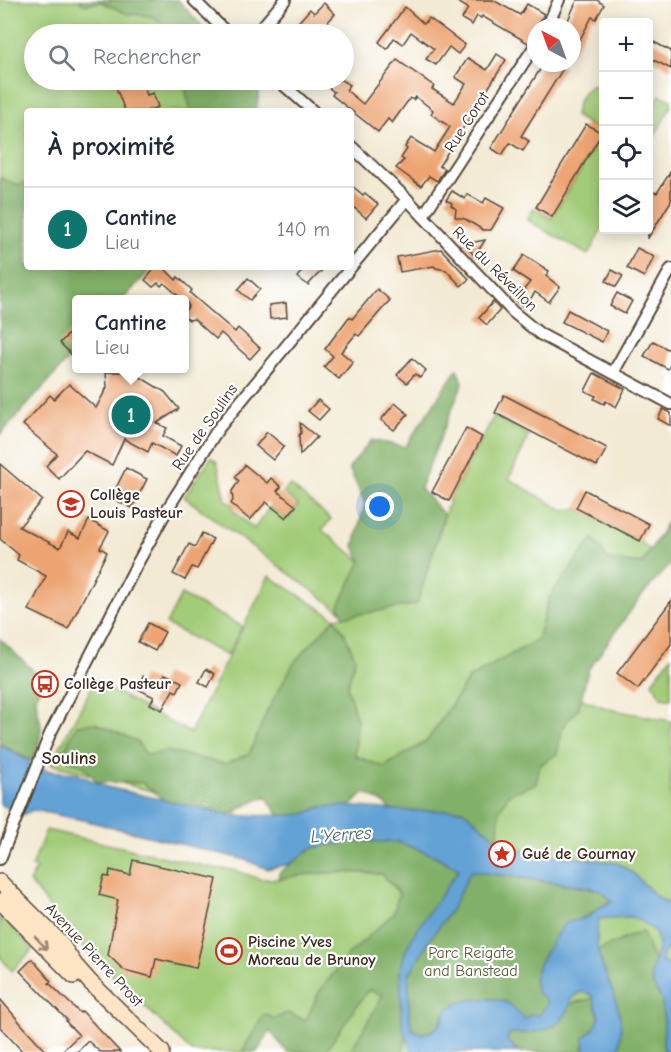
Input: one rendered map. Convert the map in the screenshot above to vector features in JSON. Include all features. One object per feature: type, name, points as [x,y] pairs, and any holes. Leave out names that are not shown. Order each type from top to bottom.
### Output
[{"type":"main road","name":"Avenue Pierre Prost","points":[[0,882],[58,941],[90,982],[162,1052]]},
{"type":"main road","name":"Avenue Pierre Prost","points":[[0,901],[148,1052]]},
{"type":"street","points":[[194,0],[218,24]]},
{"type":"street","points":[[265,24],[285,0]]},
{"type":"street","points":[[551,18],[560,0]]},
{"type":"street","name":"Rue Corot","points":[[423,216],[527,58]]},
{"type":"street","points":[[289,90],[310,108]]},
{"type":"street","name":"Rue du Réveillon","points":[[354,149],[407,199],[522,319],[540,334],[671,404]]},
{"type":"street","name":"Rue de Soulins","points":[[354,263],[407,199]]},
{"type":"street","points":[[613,373],[671,268]]},
{"type":"street","name":"Rue de Soulins","points":[[0,859],[50,734],[168,508],[218,429],[349,270]]},
{"type":"green space","points":[[0,0],[177,0],[196,24],[24,24],[24,90],[256,90],[246,108],[24,108],[24,270],[150,270],[127,295],[72,295],[72,309],[0,435]]},
{"type":"green space","points":[[79,0],[178,0],[200,24],[162,24],[152,16],[127,14],[102,2],[84,5]]},
{"type":"green space","points":[[594,85],[599,88],[599,131],[575,116],[580,97]]},
{"type":"green space","points":[[186,90],[260,90],[257,108],[190,108]]},
{"type":"green space","points":[[660,95],[671,100],[671,106],[653,139],[653,126],[653,108]]},
{"type":"green space","points":[[599,140],[599,234],[588,255],[527,220],[534,208],[551,219]]},
{"type":"green space","points":[[0,178],[19,185],[24,183],[24,270],[150,270],[127,295],[72,295],[72,356],[0,435]]},
{"type":"green space","points":[[457,369],[463,382],[420,488],[444,515],[417,604],[344,617],[339,606],[361,561],[354,546],[365,503],[349,468],[371,440],[405,447]]},
{"type":"green space","points":[[494,416],[529,435],[509,479],[564,511],[576,508],[640,541],[650,551],[642,564],[608,560],[593,538],[549,598],[537,640],[469,678],[427,741],[384,767],[355,756],[357,720],[347,688],[355,658],[335,619],[236,814],[51,764],[95,681],[190,733],[269,576],[335,618],[417,604],[449,501]]},
{"type":"green space","points":[[211,457],[217,462],[226,500],[235,512],[254,529],[270,507],[287,519],[298,505],[283,493],[290,485],[331,519],[322,530],[361,561],[339,606],[342,612],[184,497]]},
{"type":"green space","points":[[671,522],[671,563],[639,599],[588,670],[579,708],[563,726],[557,754],[540,765],[536,784],[509,794],[499,811],[498,840],[463,810],[396,820],[386,804],[365,793],[338,817],[283,822],[266,796],[208,823],[184,817],[143,783],[97,782],[85,767],[61,756],[77,725],[96,723],[136,741],[147,755],[167,751],[225,764],[249,754],[267,711],[295,661],[335,618],[355,658],[347,688],[357,720],[355,756],[384,767],[427,741],[469,678],[537,640],[549,598],[593,538],[608,560],[642,564],[666,524]]},
{"type":"green space","points":[[181,595],[242,626],[227,656],[166,624]]},
{"type":"green space","points":[[0,639],[44,681],[36,700],[41,732],[32,761],[0,744]]},
{"type":"green space","points":[[671,657],[671,699],[661,697],[652,682]]},
{"type":"green space","points":[[566,693],[609,709],[671,721],[671,904],[657,897],[633,873],[618,863],[518,850],[498,840],[484,828]]},
{"type":"green space","points":[[46,830],[213,868],[234,870],[260,879],[346,872],[382,874],[404,899],[435,856],[556,885],[671,929],[671,1052],[298,1052],[267,1026],[253,1052],[192,1052],[74,938],[29,882],[36,869],[32,866]]},
{"type":"green space","name":"Parc Reigate and Banstead","points":[[353,841],[398,842],[435,856],[459,869],[600,890],[613,901],[566,924],[568,1004],[613,994],[597,951],[642,931],[654,961],[651,974],[653,985],[662,1000],[663,1047],[666,1051],[671,1052],[619,1052],[620,1023],[583,1046],[585,1052],[520,1052],[507,1041],[509,1033],[517,1033],[444,1014],[432,1031],[423,1033],[412,1029],[406,1037],[403,1052],[350,1052],[383,995],[368,990],[325,1052],[287,1052],[270,1031],[257,1052],[242,1052],[266,1014],[274,1019],[287,1013],[306,1020],[319,992],[347,956],[394,913],[399,893],[382,874],[331,873],[280,879],[279,873],[312,848]]},
{"type":"green space","points":[[0,916],[33,949],[12,971],[0,957]]},
{"type":"water","name":"L'Yerres","points":[[0,745],[29,761],[30,765],[50,771],[75,773],[107,787],[234,816],[304,814],[321,807],[346,806],[407,811],[463,810],[498,840],[518,850],[618,863],[633,873],[657,897],[671,904],[671,950],[665,950],[661,962],[671,965],[671,1051],[666,1052],[663,1047],[662,1000],[653,985],[651,974],[659,944],[655,932],[631,917],[599,919],[597,935],[601,961],[621,1024],[619,1052],[585,1052],[584,1037],[595,1028],[599,1017],[592,995],[581,992],[573,997],[568,1011],[561,1020],[548,1029],[509,1033],[507,1041],[520,1052],[412,1052],[402,1026],[400,970],[405,952],[415,932],[459,869],[435,856],[398,842],[353,841],[312,848],[290,864],[267,869],[246,860],[87,821],[33,810],[22,815],[0,804]],"holes":[[[471,871],[600,890],[612,901],[598,908],[589,917],[566,923],[558,932],[539,964],[534,979],[537,993],[543,996],[548,1004],[538,1016],[531,1014],[525,1019],[508,1003],[495,999],[478,999],[462,1002],[449,1008],[440,1024],[430,1032],[419,1033],[412,1029],[409,1015],[409,975],[430,939],[451,910]]]},
{"type":"building","points":[[454,0],[493,0],[520,15],[527,4],[544,14],[542,18],[527,18],[527,42],[482,16],[481,18],[477,16],[472,25],[462,19],[468,8]]},
{"type":"building","points":[[577,0],[597,0],[604,5],[596,19],[592,17],[581,37],[581,18],[569,18]]},
{"type":"building","points":[[324,3],[335,14],[326,24],[297,24],[310,9],[314,13]]},
{"type":"building","points":[[405,7],[424,24],[429,18],[465,45],[458,54],[449,47],[436,65],[426,59],[434,49],[411,32],[403,44],[394,38],[387,49],[379,42]]},
{"type":"building","points":[[653,42],[671,51],[671,69],[653,60]]},
{"type":"building","points":[[497,54],[506,60],[439,166],[445,169],[437,181],[429,176],[421,186],[396,168],[404,160],[401,158],[407,149],[405,147],[411,138],[434,152],[450,127],[431,114],[433,110],[416,97],[413,100],[410,98],[392,123],[388,119],[378,132],[354,113],[354,108],[348,108],[332,95],[334,92],[332,90],[346,90],[363,104],[397,60],[434,86],[432,89],[454,103],[466,84],[455,77],[468,58],[487,70]]},
{"type":"building","points":[[538,72],[561,72],[521,136],[529,141],[523,151],[510,143],[502,155],[491,148]]},
{"type":"building","points":[[117,90],[145,90],[147,95],[153,93],[158,107],[155,108],[124,108]]},
{"type":"building","points":[[586,124],[599,131],[599,138],[552,217],[536,207]]},
{"type":"building","points":[[671,171],[671,201],[653,230],[653,192],[657,193]]},
{"type":"building","points":[[354,188],[378,204],[366,218],[354,208]]},
{"type":"building","points":[[452,191],[465,199],[467,194],[483,203],[486,198],[504,208],[491,230],[483,230],[465,219],[455,217],[456,209],[446,200]]},
{"type":"building","points":[[485,240],[475,256],[464,244]]},
{"type":"building","points":[[637,248],[654,257],[644,277],[627,268]]},
{"type":"building","points":[[441,249],[469,279],[461,286],[446,270],[434,266],[400,272],[397,257]]},
{"type":"building","points":[[524,255],[549,271],[546,276],[560,287],[549,302],[535,292],[524,308],[516,300],[530,282],[513,271]]},
{"type":"building","points":[[153,270],[166,270],[176,280],[178,277],[192,290],[190,293],[235,332],[238,328],[260,348],[250,359],[221,333],[216,339],[194,319],[189,320],[189,295],[177,295],[164,283],[161,286],[158,283],[153,287],[145,280]]},
{"type":"building","points":[[303,270],[322,270],[308,285],[297,277]]},
{"type":"building","points":[[612,270],[623,276],[616,287],[606,281]]},
{"type":"building","points":[[248,278],[260,289],[250,300],[238,290]]},
{"type":"building","points":[[377,289],[390,300],[359,336],[356,334],[341,352],[353,362],[339,379],[324,367],[333,356],[325,349],[349,317],[352,319]]},
{"type":"building","points":[[617,293],[632,301],[625,314],[610,306]]},
{"type":"building","points":[[493,302],[500,310],[487,325],[479,318]]},
{"type":"building","points":[[286,303],[287,317],[270,319],[269,305]]},
{"type":"building","points":[[568,310],[607,331],[602,342],[562,322]]},
{"type":"building","points":[[72,330],[72,355],[60,343]]},
{"type":"building","points":[[653,341],[671,351],[671,363],[668,369],[644,356]]},
{"type":"building","points":[[412,358],[426,370],[420,378],[415,374],[407,383],[397,375]]},
{"type":"building","points":[[106,373],[126,373],[140,377],[165,392],[179,409],[157,423],[167,428],[163,436],[181,446],[176,456],[152,443],[148,452],[124,439],[112,465],[85,451],[59,479],[46,466],[57,454],[23,425],[50,395],[54,399],[69,384],[96,408],[107,387]]},
{"type":"building","points":[[594,373],[625,389],[616,407],[606,401],[604,404],[594,399],[596,396],[585,391]]},
{"type":"building","points":[[504,395],[607,448],[597,466],[495,413]]},
{"type":"building","points":[[318,400],[329,409],[319,420],[308,411]]},
{"type":"building","points":[[395,403],[408,414],[394,430],[381,420]]},
{"type":"building","points":[[663,409],[671,413],[671,426],[658,419]]},
{"type":"building","points":[[300,423],[317,437],[300,455],[299,435],[301,433]]},
{"type":"building","points":[[466,428],[482,437],[449,501],[432,492]]},
{"type":"building","points":[[267,432],[284,446],[273,460],[256,446]]},
{"type":"building","points":[[0,464],[42,500],[19,527],[60,548],[68,532],[80,538],[89,520],[109,531],[100,548],[107,552],[68,629],[29,610],[46,576],[17,560],[19,555],[0,539]]},
{"type":"building","points":[[245,465],[267,483],[271,478],[281,487],[277,491],[296,506],[286,518],[266,502],[250,520],[231,504],[232,491],[239,481],[235,477]]},
{"type":"building","points":[[126,468],[147,479],[132,508],[111,498]]},
{"type":"building","points":[[585,490],[649,524],[640,541],[576,508]]},
{"type":"building","points":[[202,533],[213,539],[197,569],[192,567],[185,580],[173,574],[189,544],[195,547]]},
{"type":"building","points":[[671,601],[671,644],[638,689],[617,673]]},
{"type":"building","points":[[148,623],[165,632],[155,651],[138,642]]},
{"type":"building","points":[[206,669],[215,674],[208,687],[199,682]]},
{"type":"building","points":[[165,674],[182,682],[177,692],[173,690],[162,710],[150,704],[154,697],[136,688],[143,676],[160,684]]},
{"type":"building","points":[[133,860],[217,879],[196,968],[156,959],[152,977],[124,970],[108,955],[118,900],[99,895],[104,876],[109,877],[110,870],[130,875]]},
{"type":"building","points":[[32,959],[51,981],[49,983],[80,1013],[82,1011],[120,1052],[100,1052],[88,1041],[77,1052],[61,1052],[79,1035],[20,971]]},
{"type":"building","points":[[0,999],[47,1052],[23,1052],[0,1027]]},
{"type":"place","name":"Cantine","points":[[131,415]]},
{"type":"place","name":"Collège Louis Pasteur","points":[[71,504]]},
{"type":"place","name":"Collège Pasteur","points":[[45,684]]},
{"type":"place","name":"Gué de Gournay","points":[[502,854]]},
{"type":"place","name":"Piscine Yves Moreau de Brunoy","points":[[229,951]]},
{"type":"district","name":"Soulins","points":[[69,758]]}]
